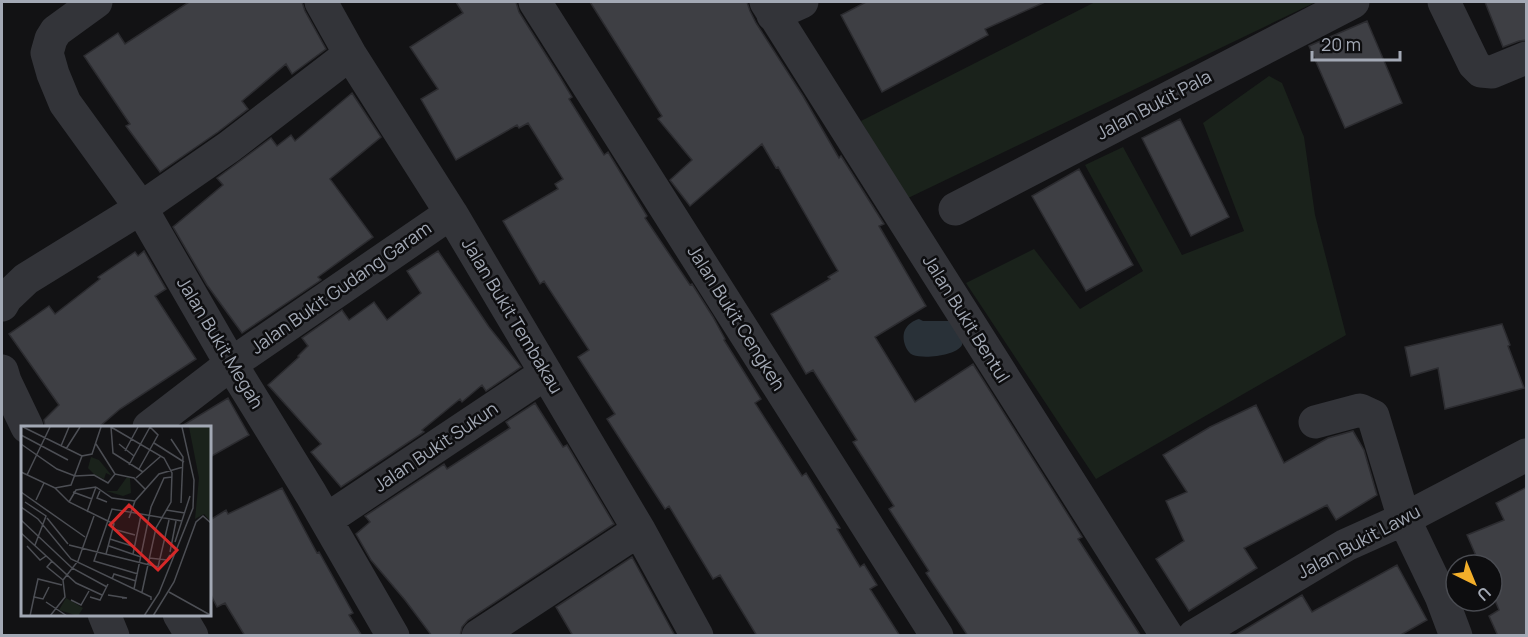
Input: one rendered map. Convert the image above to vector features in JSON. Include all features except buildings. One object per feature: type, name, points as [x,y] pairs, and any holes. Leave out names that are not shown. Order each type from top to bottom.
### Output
[{"type":"street","name":"Jalan Bukit Megah","points":[[96,2],[56,31],[51,39],[47,53],[65,103],[141,208],[393,636]]},
{"type":"street","name":"Jalan Bukit Tembakau","points":[[321,2],[350,54],[451,213],[546,373],[639,530],[697,636]]},
{"type":"street","name":"Jalan Bukit Cengkeh","points":[[535,2],[937,636]]},
{"type":"street","points":[[770,8],[802,2]]},
{"type":"street","name":"Jalan Bukit Pala","points":[[955,209],[1353,2]]},
{"type":"street","points":[[1444,2],[1474,64],[1481,71],[1492,72],[1527,58]]},
{"type":"street","name":"Jalan Bukit Bentul","points":[[770,8],[1167,636]]},
{"type":"street","points":[[2,305],[26,279],[141,208],[229,147],[350,54]]},
{"type":"street","name":"Jalan Bukit Gudang Garam","points":[[150,426],[231,364],[451,213]]},
{"type":"street","points":[[2,371],[27,426]]},
{"type":"street","name":"Jalan Bukit Sukun","points":[[326,520],[546,373]]},
{"type":"street","points":[[1315,422],[1360,410],[1373,416],[1404,519],[1441,596],[1456,636]]},
{"type":"street","name":"Jalan Bukit Lawu","points":[[1194,636],[1346,545],[1404,519],[1527,455]]},
{"type":"street","points":[[478,636],[639,530]]},
{"type":"street","points":[[104,616],[113,636]]},
{"type":"street","points":[[180,616],[192,636]]},
{"type":"shaded area","points":[[1095,2],[1316,2],[906,199],[861,121]]},
{"type":"shaded area","points":[[1269,76],[1282,83],[1304,137],[1315,215],[1346,335],[1096,479],[966,283],[1034,249],[1080,309],[1143,271],[1085,165],[1123,147],[1182,255],[1244,231],[1203,123]]},
{"type":"shaded area","points":[[919,319],[949,321],[962,335],[962,345],[953,352],[939,356],[913,355],[906,348],[904,333],[909,325]]}]
